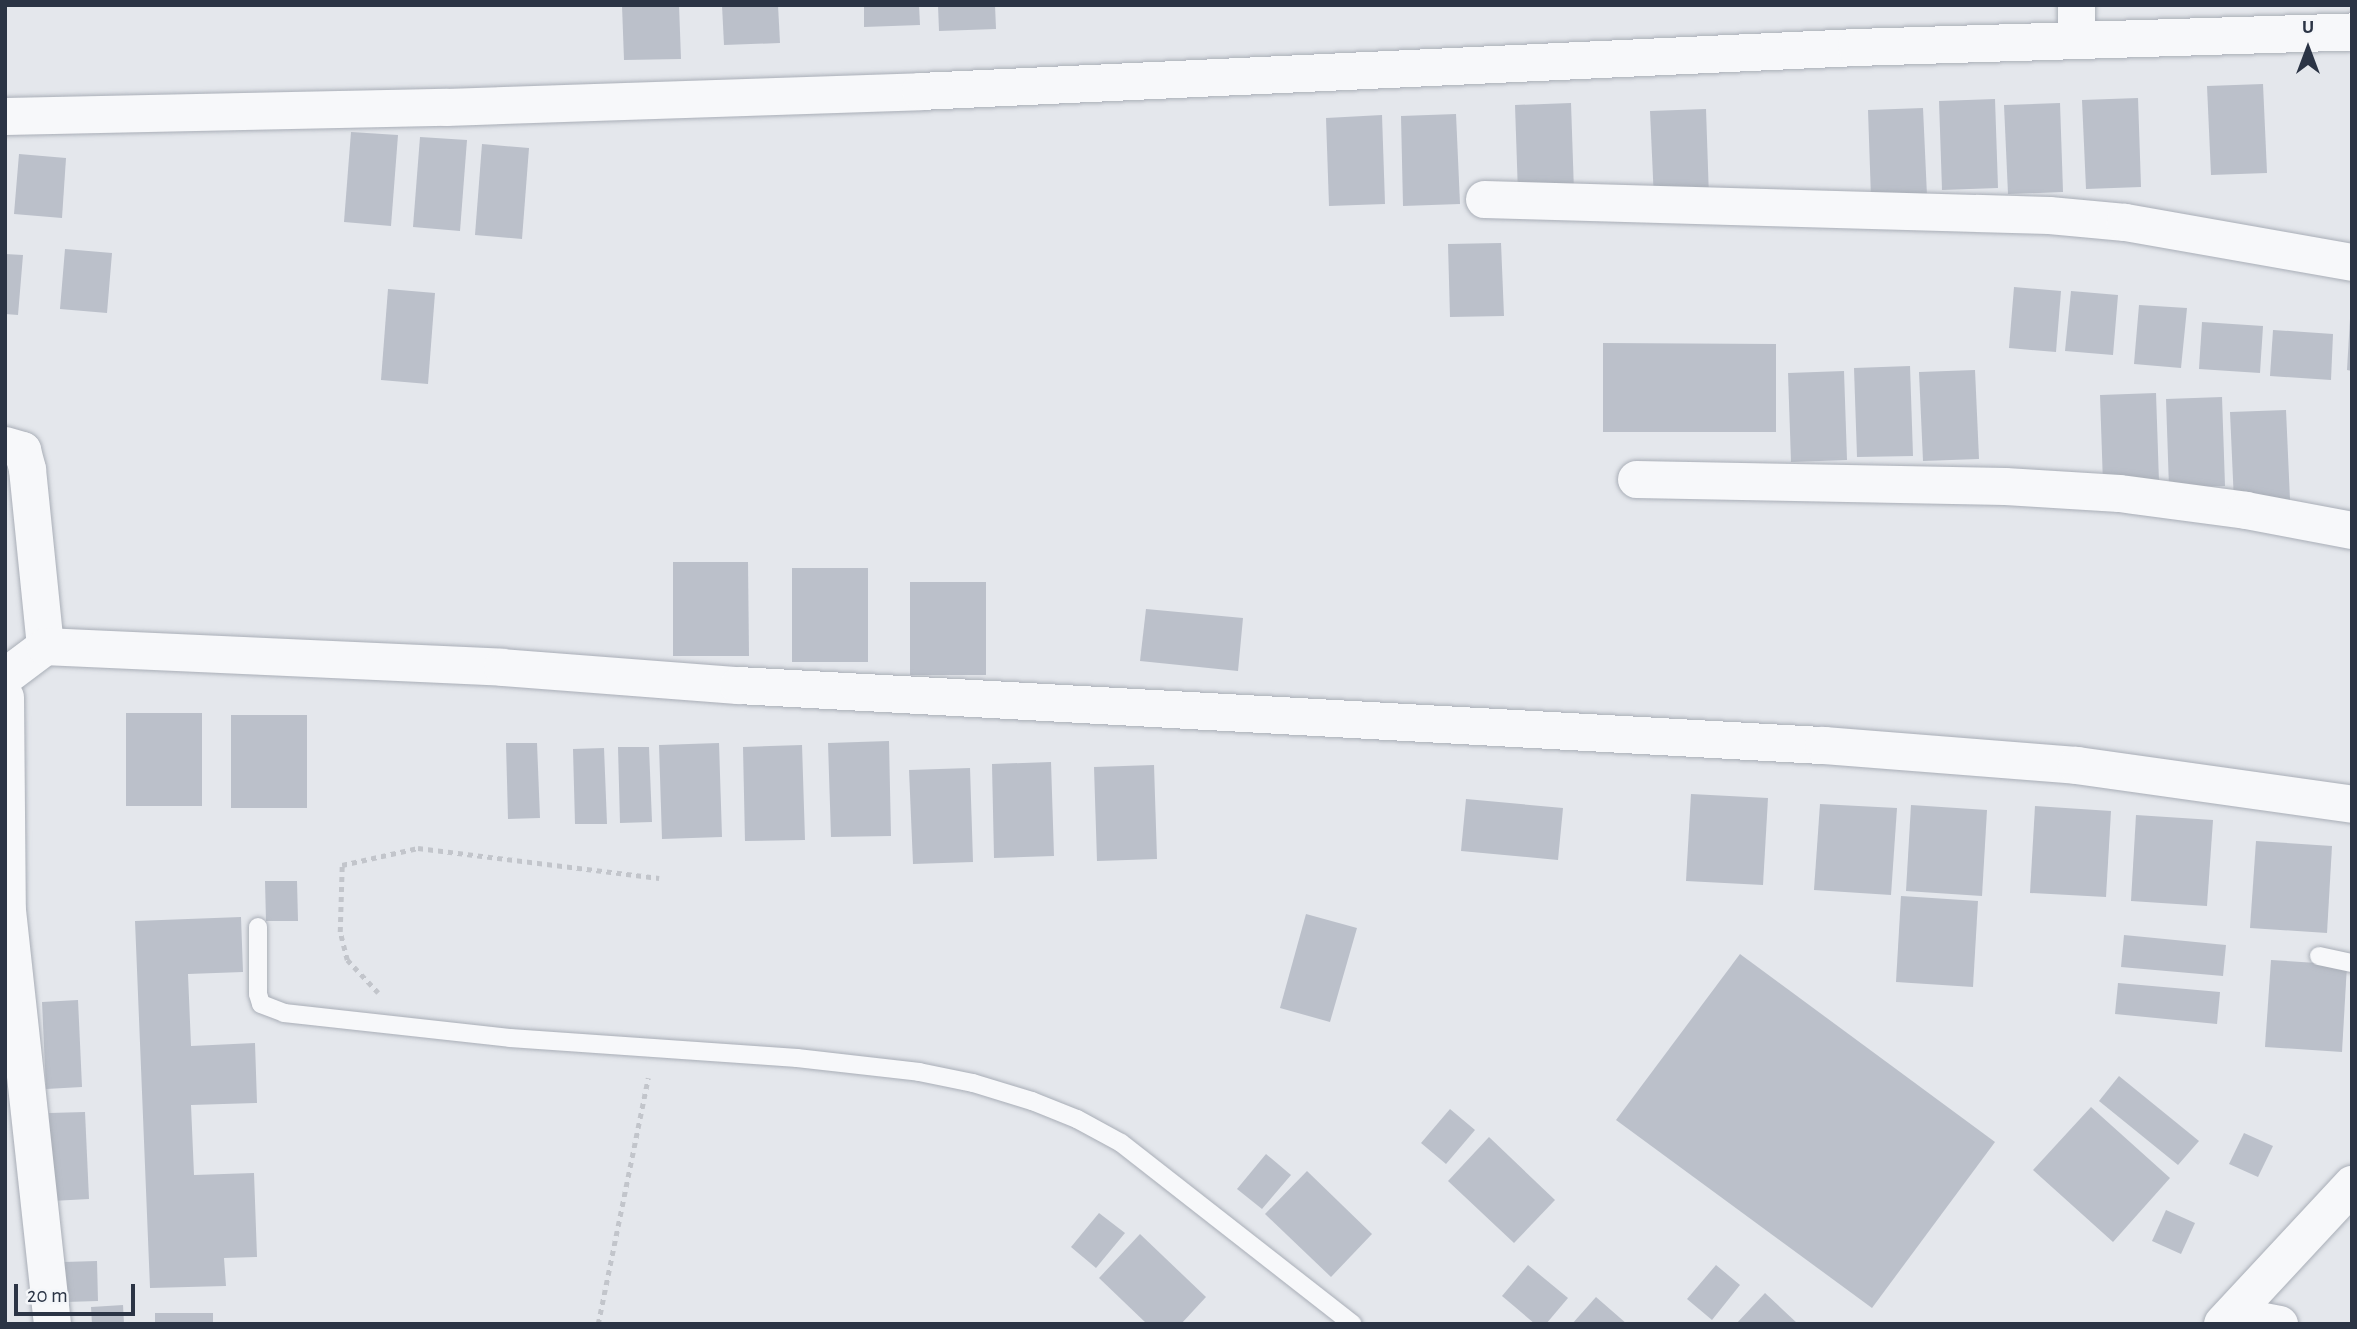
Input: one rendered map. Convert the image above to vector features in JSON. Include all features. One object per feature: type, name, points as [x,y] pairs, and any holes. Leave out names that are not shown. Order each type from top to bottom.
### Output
[{"type":"street","points":[[5,116],[446,107],[919,92],[2076,22],[2352,31]]},
{"type":"street","points":[[1484,199],[2049,215],[2125,222],[2352,262]]},
{"type":"street","points":[[5,445],[22,450],[27,469],[46,646]]},
{"type":"street","points":[[1636,479],[2005,486],[2119,493],[2246,510],[2352,530]]},
{"type":"street","points":[[5,676],[46,646],[502,667],[738,685],[1823,746],[2076,765],[2352,804]]},
{"type":"street","points":[[5,697],[6,910],[52,1324]]},
{"type":"street","points":[[2227,1319],[2352,1185]]},
{"type":"street","points":[[2227,1319],[2279,1324]]},
{"type":"lane","points":[[258,927],[258,994],[261,1004],[270,1010],[510,1038],[654,1047],[919,1072],[973,1083],[1032,1101],[1077,1119],[1121,1143],[1353,1324]]},
{"type":"lane","points":[[2319,956],[2352,963]]},
{"type":"path","points":[[390,997],[378,994],[347,960],[340,932],[342,864],[418,848],[659,878]]},
{"type":"path","points":[[597,1324],[654,1047]]},
{"type":"building","points":[[622,5],[679,5],[681,59],[624,60]]},
{"type":"building","points":[[722,5],[778,5],[780,43],[724,45]]},
{"type":"building","points":[[864,5],[919,5],[920,25],[864,27]]},
{"type":"building","points":[[938,5],[995,5],[996,29],[939,31]]},
{"type":"building","points":[[2263,84],[2267,173],[2211,175],[2207,86]]},
{"type":"building","points":[[2138,98],[2141,187],[2086,189],[2082,100]]},
{"type":"building","points":[[1995,99],[1998,188],[1942,190],[1939,101]]},
{"type":"building","points":[[1571,103],[1574,192],[1518,194],[1515,105]]},
{"type":"building","points":[[2060,103],[2063,192],[2008,194],[2004,105]]},
{"type":"building","points":[[1923,108],[1927,196],[1871,198],[1868,110]]},
{"type":"building","points":[[1706,109],[1709,198],[1654,200],[1650,111]]},
{"type":"building","points":[[1456,114],[1460,204],[1403,206],[1401,116]]},
{"type":"building","points":[[1382,115],[1385,204],[1329,206],[1326,118]]},
{"type":"building","points":[[351,132],[398,135],[391,226],[344,222]]},
{"type":"building","points":[[420,137],[467,140],[460,231],[413,227]]},
{"type":"building","points":[[482,144],[529,148],[522,239],[475,235]]},
{"type":"building","points":[[19,154],[66,158],[62,218],[14,214]]},
{"type":"building","points":[[1501,243],[1504,316],[1450,317],[1448,244]]},
{"type":"building","points":[[65,249],[112,253],[107,313],[60,309]]},
{"type":"building","points":[[5,254],[23,255],[18,315],[5,314]]},
{"type":"building","points":[[2014,287],[2061,291],[2056,352],[2009,348]]},
{"type":"building","points":[[388,289],[435,293],[428,384],[381,380]]},
{"type":"building","points":[[2071,291],[2118,295],[2113,355],[2065,351]]},
{"type":"building","points":[[2139,305],[2187,308],[2181,368],[2134,364]]},
{"type":"building","points":[[2352,319],[2352,371],[2347,370]]},
{"type":"building","points":[[2202,322],[2263,326],[2260,373],[2199,369]]},
{"type":"building","points":[[2273,330],[2333,334],[2331,380],[2270,376]]},
{"type":"building","points":[[1603,343],[1776,344],[1776,432],[1603,432]]},
{"type":"building","points":[[1910,366],[1913,456],[1857,457],[1854,368]]},
{"type":"building","points":[[1975,370],[1979,459],[1923,461],[1919,372]]},
{"type":"building","points":[[1844,371],[1847,460],[1791,462],[1788,373]]},
{"type":"building","points":[[2156,393],[2159,482],[2103,484],[2100,395]]},
{"type":"building","points":[[2222,397],[2225,486],[2169,488],[2166,399]]},
{"type":"building","points":[[2286,410],[2290,500],[2234,502],[2230,412]]},
{"type":"building","points":[[673,562],[748,562],[749,656],[673,656]]},
{"type":"building","points":[[792,568],[868,568],[868,662],[792,662]]},
{"type":"building","points":[[910,582],[986,582],[986,675],[910,675]]},
{"type":"building","points":[[1146,609],[1243,618],[1238,671],[1140,661]]},
{"type":"building","points":[[126,713],[202,713],[202,806],[126,806]]},
{"type":"building","points":[[231,715],[307,715],[307,808],[231,808]]},
{"type":"building","points":[[889,741],[891,836],[831,837],[828,743]]},
{"type":"building","points":[[506,743],[537,743],[540,818],[508,819]]},
{"type":"building","points":[[719,743],[722,837],[662,839],[659,745]]},
{"type":"building","points":[[802,745],[805,840],[745,841],[743,747]]},
{"type":"building","points":[[618,747],[649,747],[652,822],[620,823]]},
{"type":"building","points":[[604,748],[607,824],[575,824],[573,749]]},
{"type":"building","points":[[1051,762],[1054,856],[994,858],[992,764]]},
{"type":"building","points":[[1154,765],[1157,859],[1097,861],[1094,767]]},
{"type":"building","points":[[970,768],[973,862],[913,864],[909,770]]},
{"type":"building","points":[[1691,794],[1768,798],[1763,885],[1686,881]]},
{"type":"building","points":[[1466,799],[1563,808],[1558,860],[1461,851]]},
{"type":"building","points":[[1820,804],[1897,808],[1891,895],[1814,890]]},
{"type":"building","points":[[1911,805],[1987,810],[1982,896],[1906,891]]},
{"type":"building","points":[[2035,806],[2111,811],[2106,897],[2030,893]]},
{"type":"building","points":[[2136,815],[2213,820],[2207,906],[2131,901]]},
{"type":"building","points":[[2256,841],[2332,846],[2327,933],[2250,928]]},
{"type":"building","points":[[265,881],[297,881],[298,921],[266,921]]},
{"type":"building","points":[[1901,896],[1978,901],[1973,987],[1896,982]]},
{"type":"building","points":[[1306,914],[1357,928],[1330,1022],[1280,1008]]},
{"type":"building","points":[[241,917],[243,972],[188,974],[191,1046],[255,1043],[257,1103],[191,1105],[194,1175],[254,1173],[257,1257],[224,1258],[226,1286],[150,1288],[135,921]]},
{"type":"building","points":[[2124,935],[2226,945],[2223,976],[2121,967]]},
{"type":"building","points":[[1740,954],[1995,1142],[1872,1308],[1616,1120]]},
{"type":"building","points":[[2271,960],[2347,965],[2342,1052],[2265,1047]]},
{"type":"building","points":[[2118,983],[2220,992],[2217,1024],[2115,1014]]},
{"type":"building","points":[[78,1000],[82,1087],[46,1089],[42,1002]]},
{"type":"building","points":[[2119,1076],[2199,1141],[2178,1165],[2099,1101]]},
{"type":"building","points":[[2091,1107],[2170,1178],[2113,1242],[2033,1170]]},
{"type":"building","points":[[1450,1109],[1475,1130],[1446,1164],[1421,1143]]},
{"type":"building","points":[[85,1112],[89,1199],[52,1201],[49,1113]]},
{"type":"building","points":[[2244,1133],[2273,1146],[2258,1177],[2229,1164]]},
{"type":"building","points":[[1489,1137],[1555,1200],[1514,1243],[1448,1181]]},
{"type":"building","points":[[1266,1154],[1291,1175],[1262,1209],[1237,1189]]},
{"type":"building","points":[[1307,1171],[1372,1234],[1331,1277],[1265,1214]]},
{"type":"building","points":[[2166,1210],[2195,1223],[2181,1254],[2152,1241]]},
{"type":"building","points":[[1099,1213],[1125,1233],[1096,1268],[1071,1247]]},
{"type":"building","points":[[1140,1234],[1206,1297],[1181,1324],[1147,1324],[1099,1278]]},
{"type":"building","points":[[97,1261],[98,1301],[66,1302],[64,1262]]},
{"type":"building","points":[[1528,1265],[1568,1298],[1546,1324],[1535,1324],[1502,1296]]},
{"type":"building","points":[[1716,1265],[1740,1285],[1712,1320],[1687,1299]]},
{"type":"building","points":[[1765,1293],[1798,1324],[1736,1324]]},
{"type":"building","points":[[1596,1297],[1627,1324],[1572,1324]]},
{"type":"building","points":[[123,1305],[124,1324],[92,1324],[91,1307]]},
{"type":"building","points":[[155,1313],[213,1313],[213,1324],[155,1324]]}]
